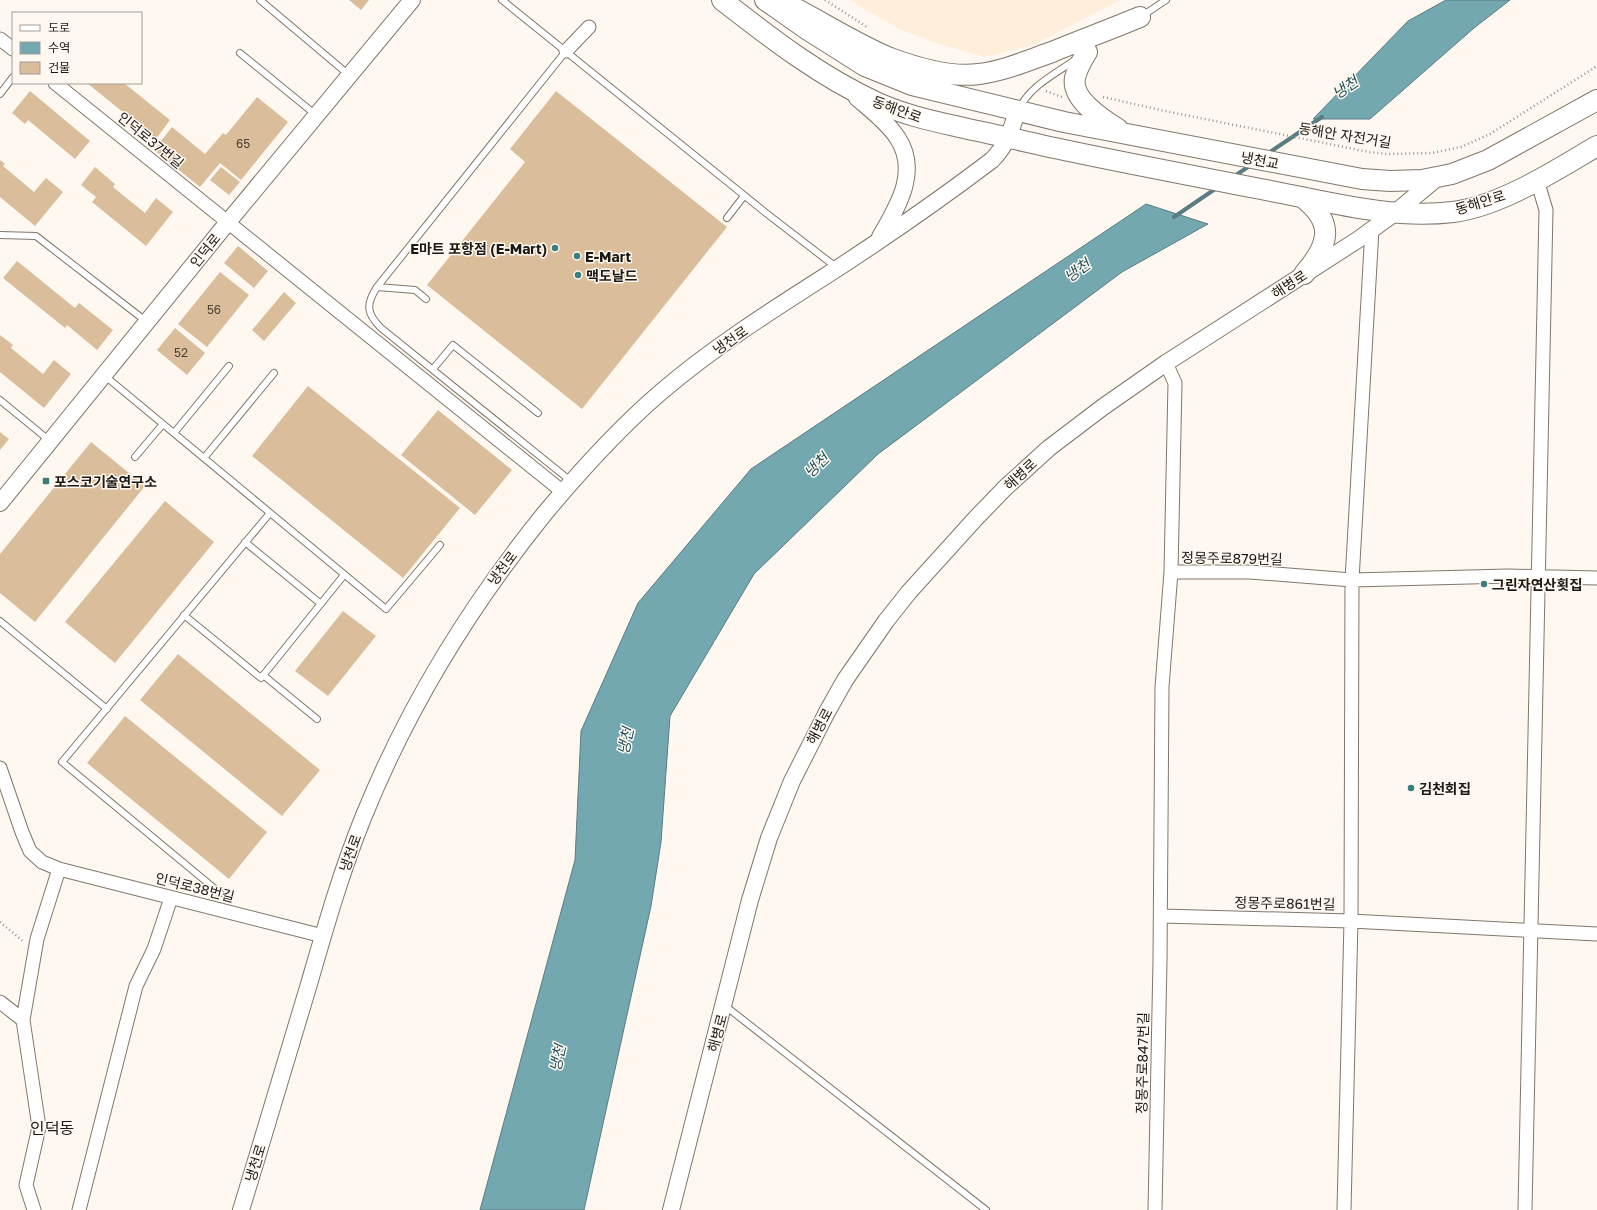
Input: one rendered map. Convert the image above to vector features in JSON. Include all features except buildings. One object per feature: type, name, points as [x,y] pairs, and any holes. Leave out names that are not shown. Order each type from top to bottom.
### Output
[{"type":"main road","name":"동해안로","points":[[722,0],[784,48],[844,86],[880,104],[920,118],[1099,157]]},
{"type":"main road","name":"동해안로","points":[[765,0],[841,52],[865,66],[888,76],[937,92],[1018,112],[1130,135]]},
{"type":"main road","points":[[780,0],[890,58],[929,70],[963,75],[979,74],[1015,65],[1089,38],[1140,17]]},
{"type":"main road","points":[[1090,50],[1078,68],[1075,79],[1079,95],[1097,115],[1118,130],[1130,135]]},
{"type":"main road","points":[[1437,178],[1452,174],[1488,160],[1597,100]]},
{"type":"main road","name":"냉천교","points":[[1130,135],[1362,179],[1390,181],[1437,178]]},
{"type":"main road","name":"동해안로","points":[[1352,207],[1396,212],[1455,212],[1497,199],[1537,180],[1597,146]]},
{"type":"main road","name":"냉천교","points":[[1099,157],[1352,207]]},
{"type":"main road","points":[[1302,197],[1314,206],[1320,214],[1324,220],[1325,228],[1322,250],[1304,274]]},
{"type":"street","name":"인덕로","points":[[0,503],[228,222],[412,0]]},
{"type":"street","points":[[566,51],[589,27]]},
{"type":"street","points":[[0,39],[12,49]]},
{"type":"street","name":"인덕로37번길","points":[[56,84],[228,222],[567,487]]},
{"type":"street","points":[[844,86],[876,115],[897,137],[904,150],[908,164],[908,174],[901,198],[876,243]]},
{"type":"street","name":"냉천로","points":[[241,1210],[323,936],[349,855],[363,818],[396,744],[421,694],[471,612],[515,551],[567,487],[659,393],[772,310],[876,243],[992,160],[1002,150],[1018,112]]},
{"type":"street","name":"해병로","points":[[671,1210],[758,873],[779,809],[816,732],[845,680],[866,649],[909,592],[976,518],[1016,478],[1073,429],[1166,363],[1372,229],[1396,212],[1437,178]]},
{"type":"street","points":[[1525,1210],[1546,210],[1537,180]]},
{"type":"street","points":[[1344,1210],[1351,921],[1352,580],[1372,229]]},
{"type":"street","points":[[1166,363],[1174,383],[1171,572]]},
{"type":"street","name":"정몽주로879번길","points":[[1161,916],[1162,687],[1171,572],[1250,572],[1352,580],[1508,576],[1597,578]]},
{"type":"street","name":"인덕로38번길","points":[[0,768],[30,851],[42,862],[59,869],[323,936]]},
{"type":"street","points":[[34,1210],[26,1185],[39,1127],[23,1020],[36,945],[59,869]]},
{"type":"street","points":[[79,1210],[136,986],[154,949],[171,898]]},
{"type":"street","name":"정몽주로861번길","points":[[1161,916],[1351,921],[1531,929],[1597,934]]},
{"type":"street","name":"정몽주로847번길","points":[[1155,1210],[1161,916]]},
{"type":"street","points":[[0,1002],[23,1020]]},
{"type":"lane","points":[[260,0],[350,75]]},
{"type":"lane","points":[[502,0],[744,196],[837,268]]},
{"type":"lane","points":[[1113,34],[1166,0]]},
{"type":"lane","points":[[1018,112],[1022,102],[1036,87],[1090,50]]},
{"type":"lane","points":[[566,51],[377,287],[369,300],[371,315],[381,328],[433,369],[567,487]]},
{"type":"lane","points":[[240,53],[316,115]]},
{"type":"lane","points":[[0,94],[12,78]]},
{"type":"lane","points":[[727,218],[744,196]]},
{"type":"lane","points":[[0,235],[36,236],[147,322]]},
{"type":"lane","points":[[377,287],[415,290],[426,299]]},
{"type":"lane","points":[[433,369],[452,345],[538,413]]},
{"type":"lane","points":[[174,434],[229,366]]},
{"type":"lane","points":[[204,458],[274,373]]},
{"type":"lane","points":[[104,375],[386,610],[440,545]]},
{"type":"lane","points":[[0,400],[50,441]]},
{"type":"lane","points":[[135,457],[163,424]]},
{"type":"lane","points":[[220,893],[62,762],[270,513]]},
{"type":"lane","points":[[245,542],[321,604]]},
{"type":"lane","points":[[184,615],[261,678],[344,575]]},
{"type":"lane","points":[[0,621],[106,709]]},
{"type":"lane","points":[[264,675],[317,719]]},
{"type":"lane","points":[[724,1005],[986,1210]]},
{"type":"path","name":"동해안 자전거길","points":[[1165,111],[1369,152],[1387,154],[1432,153],[1461,147],[1490,134],[1597,66]]},
{"type":"path","points":[[0,922],[36,945]]},
{"type":"shaded area","points":[[851,0],[1120,0],[1033,45],[985,57],[939,44],[902,30],[862,8]]},
{"type":"water","points":[[1446,0],[1510,0],[1474,28],[1370,119],[1313,119],[1408,21]]},
{"type":"water","points":[[1146,204],[1208,224],[1122,272],[878,454],[754,574],[670,716],[661,842],[651,906],[584,1210],[480,1210],[575,860],[581,731],[638,603],[751,469]]},
{"type":"waterway","name":"냉천","points":[[1267,154],[1322,117]]},
{"type":"waterway","name":"냉천","points":[[1233,177],[1251,165]]},
{"type":"waterway","name":"냉천","points":[[1174,217],[1218,187]]},
{"type":"place","name":"E마트 포항점 (E-Mart)","points":[[555,248]]},
{"type":"place","name":"E-Mart","points":[[577,256]]},
{"type":"place","name":"맥도날드","points":[[578,275]]},
{"type":"place","name":"포스코기술연구소","points":[[46,481]]},
{"type":"place","name":"그린자연산횟집","points":[[1484,584]]},
{"type":"place","name":"김천회집","points":[[1411,788]]},
{"type":"district","name":"인덕동","points":[[52,1128]]}]
